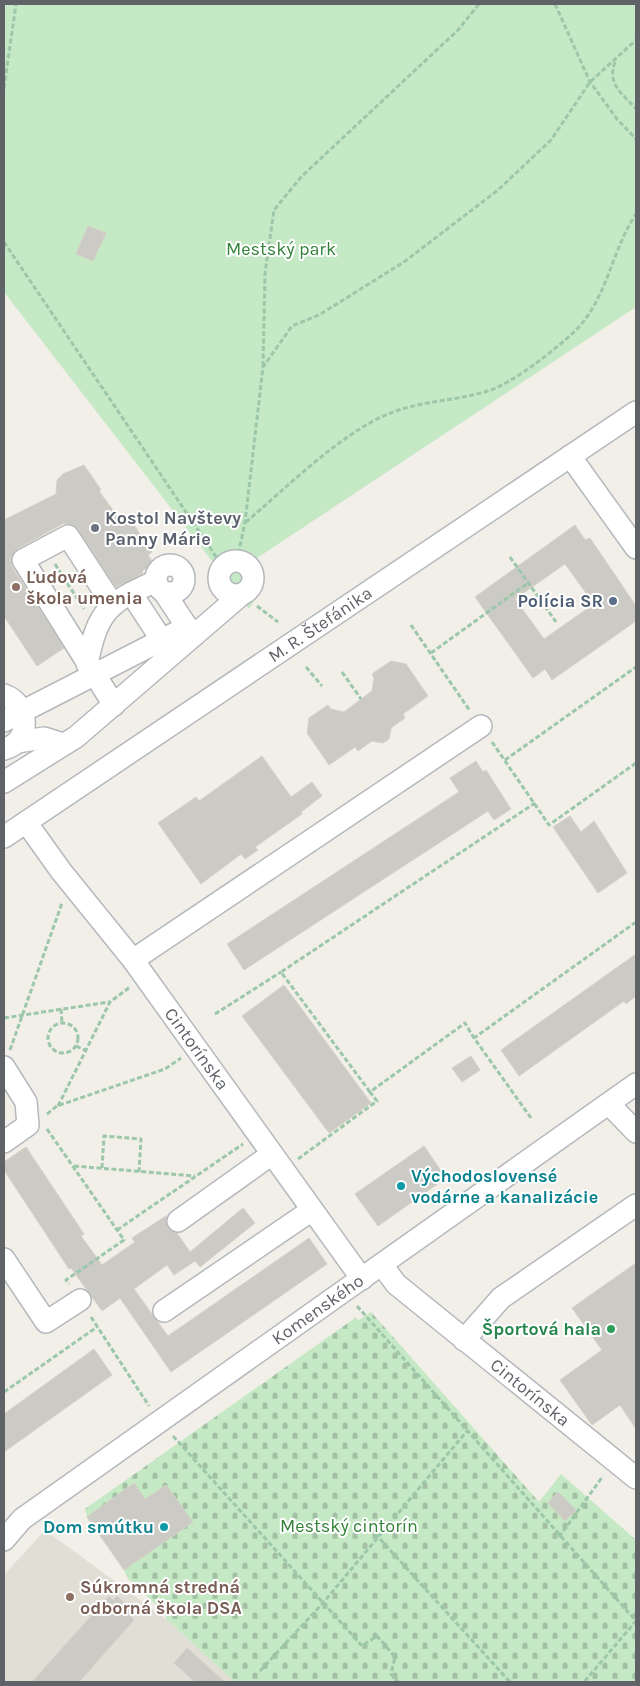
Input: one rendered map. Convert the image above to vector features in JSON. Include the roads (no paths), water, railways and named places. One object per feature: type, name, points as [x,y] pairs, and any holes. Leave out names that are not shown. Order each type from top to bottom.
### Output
[{"type":"street","name":"M. R. Štefánika","points":[[4,837],[636,412]]},
{"type":"street","points":[[570,456],[636,548]]},
{"type":"street","points":[[113,604],[68,536],[23,560],[114,705]]},
{"type":"street","points":[[13,716],[91,670],[166,647],[190,632],[251,586],[253,575],[248,565],[184,577],[180,568],[171,565],[162,568],[146,586],[113,604],[104,615],[97,629],[91,670]]},
{"type":"street","points":[[226,568],[221,587],[230,595],[242,594]]},
{"type":"street","points":[[146,586],[190,632]]},
{"type":"street","points":[[146,586],[166,647]]},
{"type":"street","points":[[4,782],[76,737],[114,705],[166,647]]},
{"type":"street","points":[[4,695],[14,700],[13,716]]},
{"type":"street","points":[[8,748],[25,725],[13,716]]},
{"type":"street","points":[[139,968],[481,726]]},
{"type":"street","points":[[8,748],[44,738],[64,744]]},
{"type":"street","name":"Cintorínska","points":[[26,822],[61,871],[139,968],[362,1279]]},
{"type":"street","points":[[4,1142],[31,1122],[26,1102],[5,1062]]},
{"type":"street","name":"Komenského","points":[[4,1540],[22,1519],[636,1084]]},
{"type":"street","points":[[609,1104],[636,1132]]},
{"type":"street","points":[[178,1221],[278,1162]]},
{"type":"street","points":[[464,1340],[501,1298],[636,1205]]},
{"type":"street","points":[[164,1311],[312,1210]]},
{"type":"street","points":[[4,1259],[46,1322],[80,1300]]},
{"type":"street","name":"Cintorínska","points":[[382,1265],[396,1284],[636,1478]]},
{"type":"place","name":"Kostol Navštevy Panny Márie","points":[[95,528]]},
{"type":"place","name":"Ľudová škola umenia","points":[[16,587]]},
{"type":"place","name":"Polícia SR","points":[[613,601]]},
{"type":"place","name":"Východoslovensé vodárne a kanalizácie","points":[[401,1186]]},
{"type":"place","name":"Športová hala","points":[[611,1329]]},
{"type":"place","name":"Dom smútku","points":[[164,1527]]},
{"type":"place","name":"Súkromná stredná odborná škola DSA","points":[[70,1597]]},
{"type":"park label","name":"Mestský park","points":[[281,249]]},
{"type":"park label","name":"Mestský cintorín","points":[[349,1526]]}]
